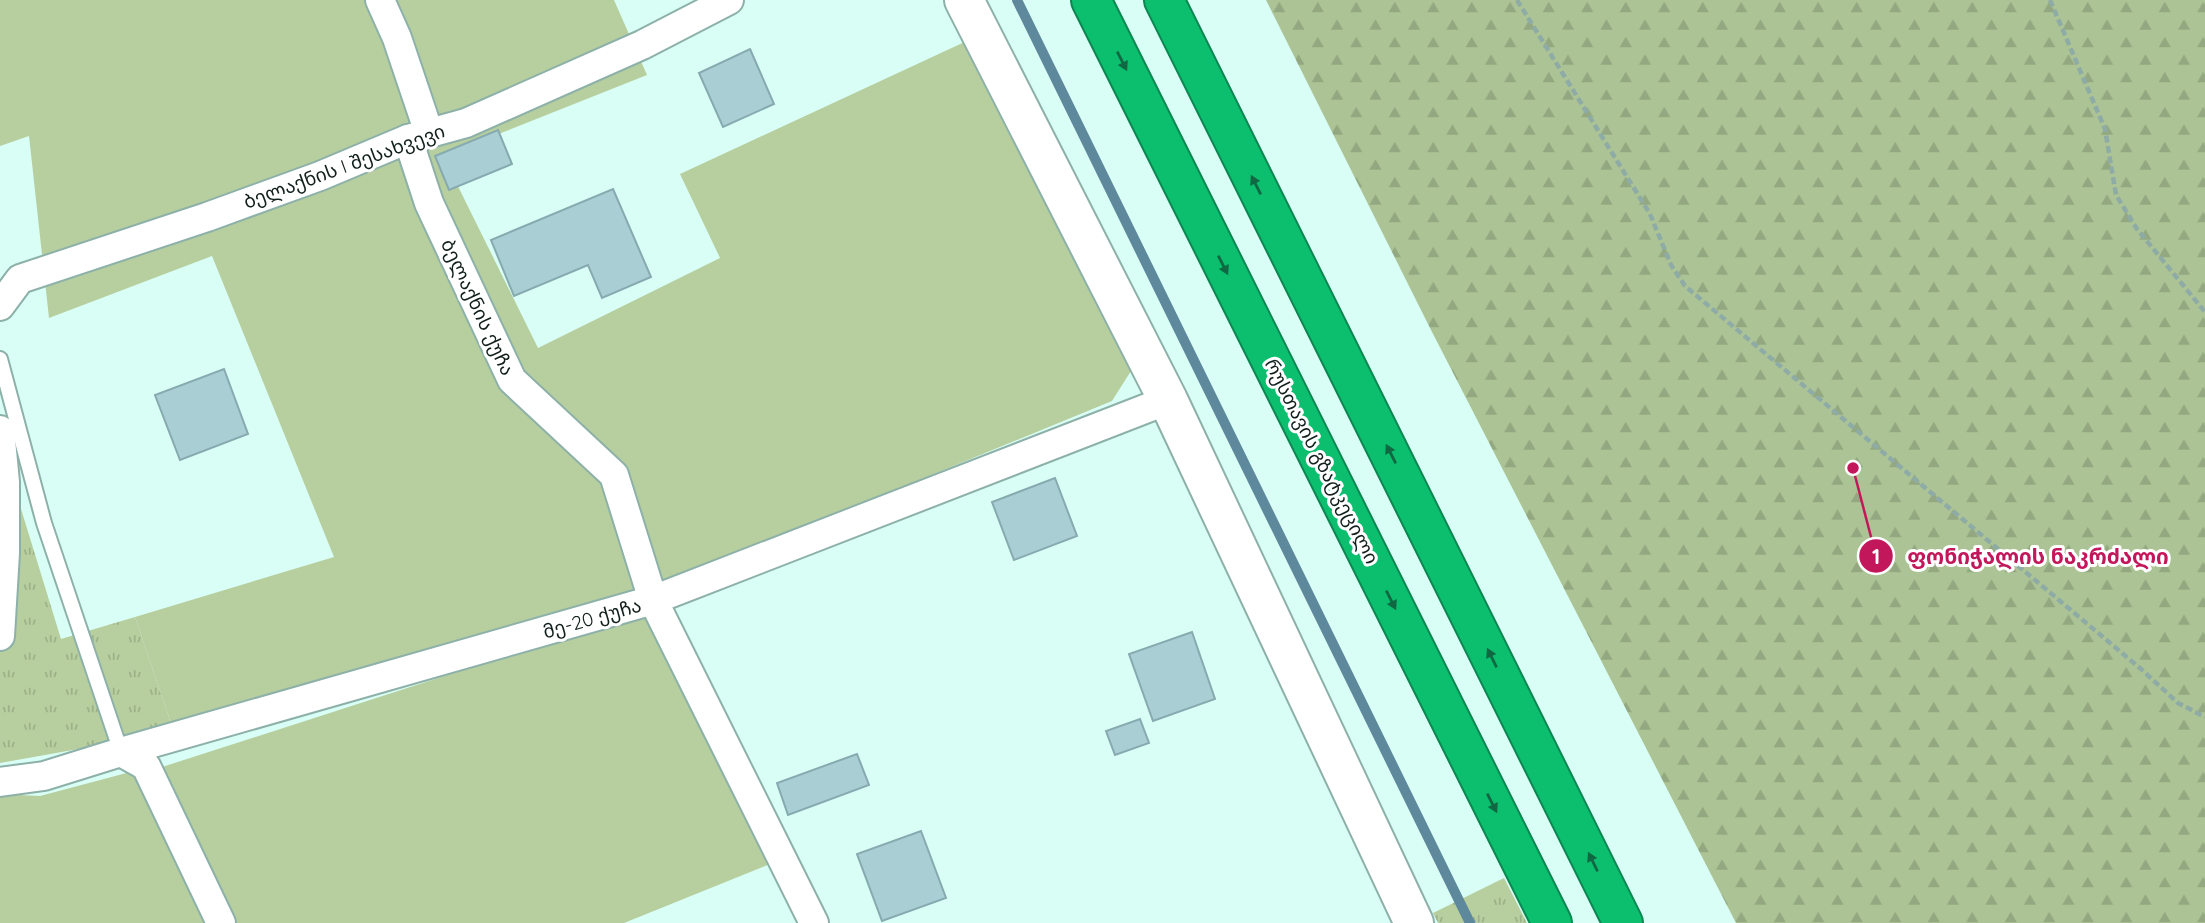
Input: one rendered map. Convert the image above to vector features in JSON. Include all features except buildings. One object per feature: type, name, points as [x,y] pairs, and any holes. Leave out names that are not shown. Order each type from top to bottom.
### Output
[{"type":"highway","name":"რუსთავის გზატკეცილი","points":[[1091,0],[1552,923]]},
{"type":"highway","points":[[1164,0],[1623,923]]},
{"type":"street","name":"ბელაქნის ქუჩა","points":[[380,0],[397,38],[429,203],[512,380],[614,475],[653,600],[814,923]]},
{"type":"street","name":"ბელაქნის I შესახვევი","points":[[0,306],[20,279],[207,217],[320,176],[418,136],[466,123],[642,45],[729,0]]},
{"type":"street","points":[[964,0],[1168,400],[1414,923]]},
{"type":"street","name":"მე-20 ქუჩა","points":[[0,782],[44,776],[653,600],[1168,400]]},
{"type":"street","points":[[0,430],[5,482],[0,636]]},
{"type":"street","points":[[121,752],[146,766],[221,923]]},
{"type":"lane","points":[[0,359],[44,523],[121,752]]},
{"type":"path","points":[[1517,0],[1650,214],[1671,265],[1685,286],[2141,669],[2178,704],[2205,717]]},
{"type":"path","points":[[2050,0],[2105,129],[2116,195],[2137,229],[2205,312]]},
{"type":"green space","points":[[0,0],[614,0],[647,75],[443,156],[538,348],[720,258],[680,174],[971,39],[1136,363],[1112,401],[632,598],[174,732],[135,617],[334,557],[212,256],[49,318],[29,136],[0,146]]},
{"type":"green space","points":[[1266,0],[2205,0],[2205,923],[1736,923],[1431,330]]},
{"type":"green space","points":[[6,460],[61,639],[135,617],[174,732],[0,763],[0,462]]},
{"type":"green space","points":[[643,612],[770,864],[624,923],[234,923],[159,768]]},
{"type":"green space","points":[[134,771],[210,923],[0,923],[0,794],[40,796]]},
{"type":"green space","points":[[1504,878],[1527,923],[1438,923],[1433,913]]},
{"type":"waterway","points":[[1017,0],[1470,923]]},
{"type":"place","name":"ფონიჭალის ნაკრძალი","points":[[1853,468]]}]
